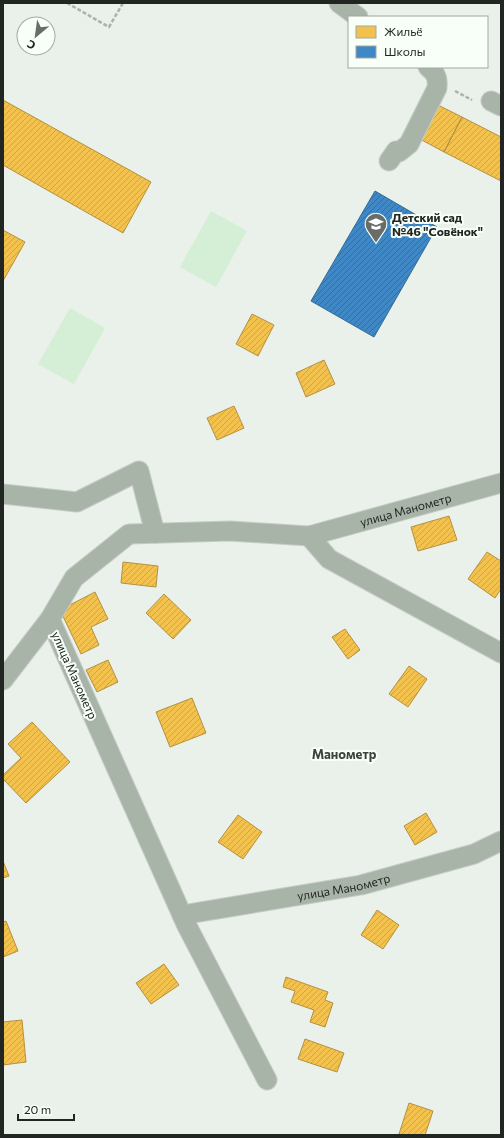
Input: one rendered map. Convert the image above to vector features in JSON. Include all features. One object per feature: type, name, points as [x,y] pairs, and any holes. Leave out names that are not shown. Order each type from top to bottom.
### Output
[{"type":"street","points":[[340,3],[357,16]]},
{"type":"street","points":[[389,161],[396,151],[399,152],[409,144],[438,88],[438,78],[433,70],[430,68]]},
{"type":"street","points":[[3,494],[76,502],[139,471],[155,533]]},
{"type":"street","name":"улица Манометр","points":[[267,1080],[182,915],[50,619],[74,578],[129,534],[230,532],[309,536],[501,483]]},
{"type":"street","points":[[309,536],[329,559],[501,653]]},
{"type":"street","points":[[3,680],[50,619]]},
{"type":"street","name":"улица Манометр","points":[[182,915],[361,885],[474,854],[501,840]]},
{"type":"path","points":[[67,3],[108,27],[123,3]]},
{"type":"path","points":[[438,88],[450,88],[487,108],[496,104]]},
{"type":"green space","points":[[211,211],[247,231],[216,287],[180,267]]},
{"type":"green space","points":[[70,308],[105,328],[74,384],[38,364]]},
{"type":"building: Жильё","points":[[3,100],[151,182],[123,233],[3,165]]},
{"type":"building: Жильё","points":[[438,105],[462,117],[444,152],[420,139]]},
{"type":"building: Жильё","points":[[462,117],[501,137],[501,181],[444,152]]},
{"type":"building: Жильё","points":[[3,230],[25,242],[3,281]]},
{"type":"building: Жильё","points":[[252,314],[274,325],[258,356],[236,344]]},
{"type":"building: Жильё","points":[[324,360],[335,384],[306,397],[296,373]]},
{"type":"building: Жильё","points":[[234,406],[244,428],[217,440],[207,418]]},
{"type":"building: Жильё","points":[[449,516],[457,540],[418,551],[411,527]]},
{"type":"building: Жильё","points":[[487,552],[501,561],[501,589],[495,598],[468,579]]},
{"type":"building: Жильё","points":[[123,562],[158,566],[156,587],[121,583]]},
{"type":"building: Жильё","points":[[95,592],[108,619],[91,627],[99,645],[81,654],[60,610]]},
{"type":"building: Жильё","points":[[164,594],[191,620],[173,639],[146,613]]},
{"type":"building: Жильё","points":[[345,629],[360,650],[348,659],[332,637]]},
{"type":"building: Жильё","points":[[108,660],[118,682],[97,692],[86,670]]},
{"type":"building: Жильё","points":[[409,666],[427,679],[408,707],[389,694]]},
{"type":"building: Жильё","points":[[192,698],[206,733],[170,747],[156,712]]},
{"type":"building: Жильё","points":[[32,722],[70,762],[26,803],[3,779],[3,775],[21,758],[8,744]]},
{"type":"building: Жильё","points":[[426,813],[437,832],[415,845],[404,826]]},
{"type":"building: Жильё","points":[[238,815],[262,832],[243,859],[218,842]]},
{"type":"building: Жильё","points":[[3,861],[9,876],[3,878]]},
{"type":"building: Жильё","points":[[377,910],[399,925],[383,949],[361,935]]},
{"type":"building: Жильё","points":[[6,921],[18,951],[3,957],[3,922]]},
{"type":"building: Жильё","points":[[164,964],[179,985],[151,1004],[136,983]]},
{"type":"building: Жильё","points":[[286,977],[328,992],[325,1000],[333,1003],[325,1027],[310,1022],[314,1010],[291,1002],[295,991],[283,987]]},
{"type":"building: Жильё","points":[[22,1020],[26,1062],[3,1065],[3,1022]]},
{"type":"building: Жильё","points":[[305,1039],[344,1053],[337,1072],[298,1059]]},
{"type":"building: Жильё","points":[[409,1103],[433,1111],[425,1135],[399,1134]]},
{"type":"building: Школы","points":[[375,191],[437,227],[374,337],[311,301]]},
{"type":"place","name":"Детский сад №46 \"Совёнок\"","points":[[376,244]]},
{"type":"district","name":"Манометр","points":[[344,754]]}]
